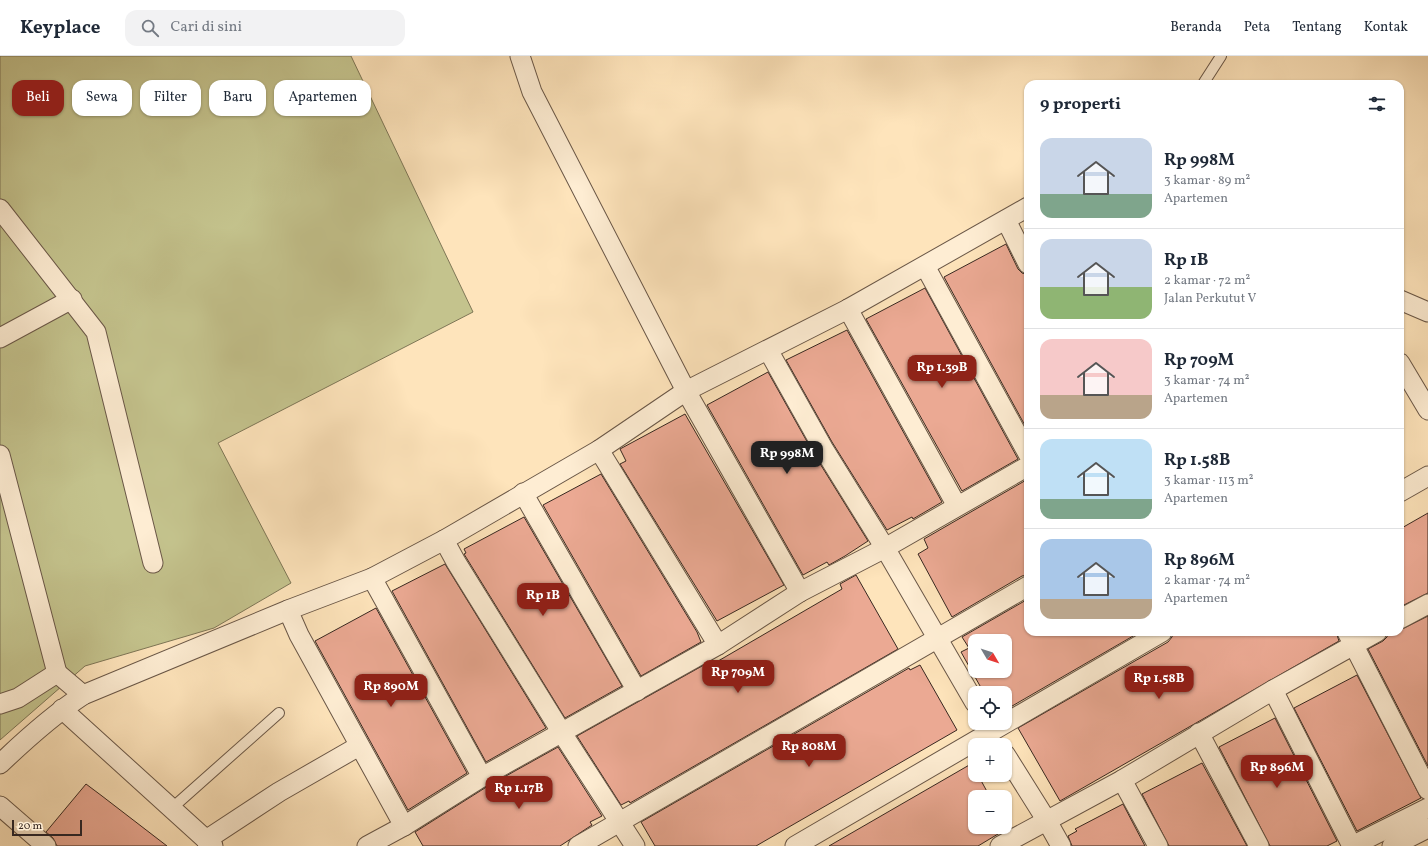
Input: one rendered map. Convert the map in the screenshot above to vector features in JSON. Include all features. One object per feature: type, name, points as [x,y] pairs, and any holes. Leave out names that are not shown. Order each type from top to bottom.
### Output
[{"type":"street","points":[[520,56],[535,99],[686,391],[800,592]]},
{"type":"street","points":[[0,764],[19,745],[62,709],[83,695],[288,610],[372,578],[444,540],[599,450],[686,391],[848,309],[1024,209]]},
{"type":"street","points":[[0,210],[72,299],[96,332],[153,563]]},
{"type":"street","points":[[1006,220],[1024,256]]},
{"type":"street","points":[[925,266],[1024,447]]},
{"type":"street","points":[[0,338],[72,299]]},
{"type":"street","points":[[1404,302],[1428,312]]},
{"type":"street","points":[[848,309],[957,506]]},
{"type":"street","points":[[768,350],[824,448],[885,548],[968,691]]},
{"type":"street","points":[[1404,370],[1428,410]]},
{"type":"street","points":[[599,450],[718,645]]},
{"type":"street","points":[[0,455],[57,673],[83,695]]},
{"type":"street","points":[[367,846],[404,826],[482,777],[718,645],[800,592],[885,548],[1024,468]]},
{"type":"street","points":[[1404,490],[1428,476]]},
{"type":"street","points":[[523,494],[636,691]]},
{"type":"street","points":[[444,540],[456,562],[562,733],[621,822],[635,846]]},
{"type":"street","points":[[372,578],[482,777]]},
{"type":"street","points":[[578,846],[939,639],[1024,588]]},
{"type":"street","points":[[1404,617],[1428,604]]},
{"type":"street","points":[[288,610],[299,636],[404,826]]},
{"type":"street","points":[[795,846],[992,733],[1155,636]]},
{"type":"street","points":[[1000,846],[1122,780],[1273,690],[1351,638],[1428,790]]},
{"type":"street","points":[[0,704],[18,698],[57,673]]},
{"type":"street","points":[[1273,690],[1352,846],[1428,808]]},
{"type":"street","points":[[62,709],[209,843],[279,792],[359,746]]},
{"type":"street","points":[[1199,733],[1260,846]]},
{"type":"street","points":[[1012,765],[1061,846]]},
{"type":"street","points":[[1122,780],[1158,846]]},
{"type":"street","points":[[0,806],[46,846]]},
{"type":"street","points":[[1392,846],[1428,828]]},
{"type":"lane","points":[[1207,80],[1222,56]]},
{"type":"lane","points":[[171,809],[279,713]]},
{"type":"shaded area","points":[[0,56],[351,56],[362,80],[274,80],[274,116],[371,116],[371,98],[473,312],[218,443],[291,583],[214,628],[85,666],[0,740]]},
{"type":"building","points":[[1006,244],[1018,269],[1024,274],[1024,424],[944,277]]},
{"type":"building","points":[[925,288],[1018,459],[962,491],[866,319]]},
{"type":"building","points":[[847,330],[942,502],[913,519],[912,517],[887,530],[832,442],[786,360]]},
{"type":"building","points":[[768,372],[814,454],[868,541],[829,565],[827,562],[803,575],[707,405]]},
{"type":"building","points":[[685,414],[784,585],[717,621],[620,464],[626,461],[620,449]]},
{"type":"building","points":[[601,474],[697,632],[701,642],[641,676],[543,505]]},
{"type":"building","points":[[1024,481],[1024,576],[952,617],[918,554],[928,548],[924,539]]},
{"type":"building","points":[[1428,513],[1428,593],[1404,605],[1404,527]]},
{"type":"building","points":[[524,517],[622,686],[565,718],[464,554],[466,553],[464,549]]},
{"type":"building","points":[[445,564],[546,728],[486,762],[392,591]]},
{"type":"building","points":[[856,575],[898,649],[630,803],[629,801],[621,805],[577,736],[711,661],[713,664],[842,589],[840,584]]},
{"type":"building","points":[[1024,601],[1024,636],[1133,636],[1012,706],[1012,686],[980,686],[976,678],[1012,678],[1012,634],[968,634],[968,646],[962,637]]},
{"type":"building","points":[[376,608],[467,773],[408,810],[315,641]]},
{"type":"building","points":[[1428,616],[1428,766],[1368,649],[1383,641],[1387,636],[1404,636],[1404,628]]},
{"type":"building","points":[[1337,636],[1339,641],[1060,801],[1018,728],[1168,642],[1172,637]]},
{"type":"building","points":[[968,648],[968,664],[961,652]]},
{"type":"building","points":[[920,665],[957,730],[756,846],[655,846],[641,822],[909,668],[910,670]]},
{"type":"building","points":[[1357,675],[1421,798],[1357,831],[1294,708]]},
{"type":"building","points":[[1275,718],[1337,841],[1327,846],[1270,846],[1219,747]]},
{"type":"building","points":[[558,747],[602,816],[590,822],[592,825],[560,846],[423,846],[415,832],[488,786]]},
{"type":"building","points":[[1202,763],[1247,846],[1169,846],[1142,794]]},
{"type":"building","points":[[968,766],[968,782],[982,782],[986,790],[968,790],[968,834],[998,834],[978,846],[829,846]]},
{"type":"building","points":[[86,784],[167,846],[57,846],[53,838],[46,832]]},
{"type":"building","points":[[1123,804],[1145,846],[1072,846],[1068,836],[1077,831],[1075,829]]}]
